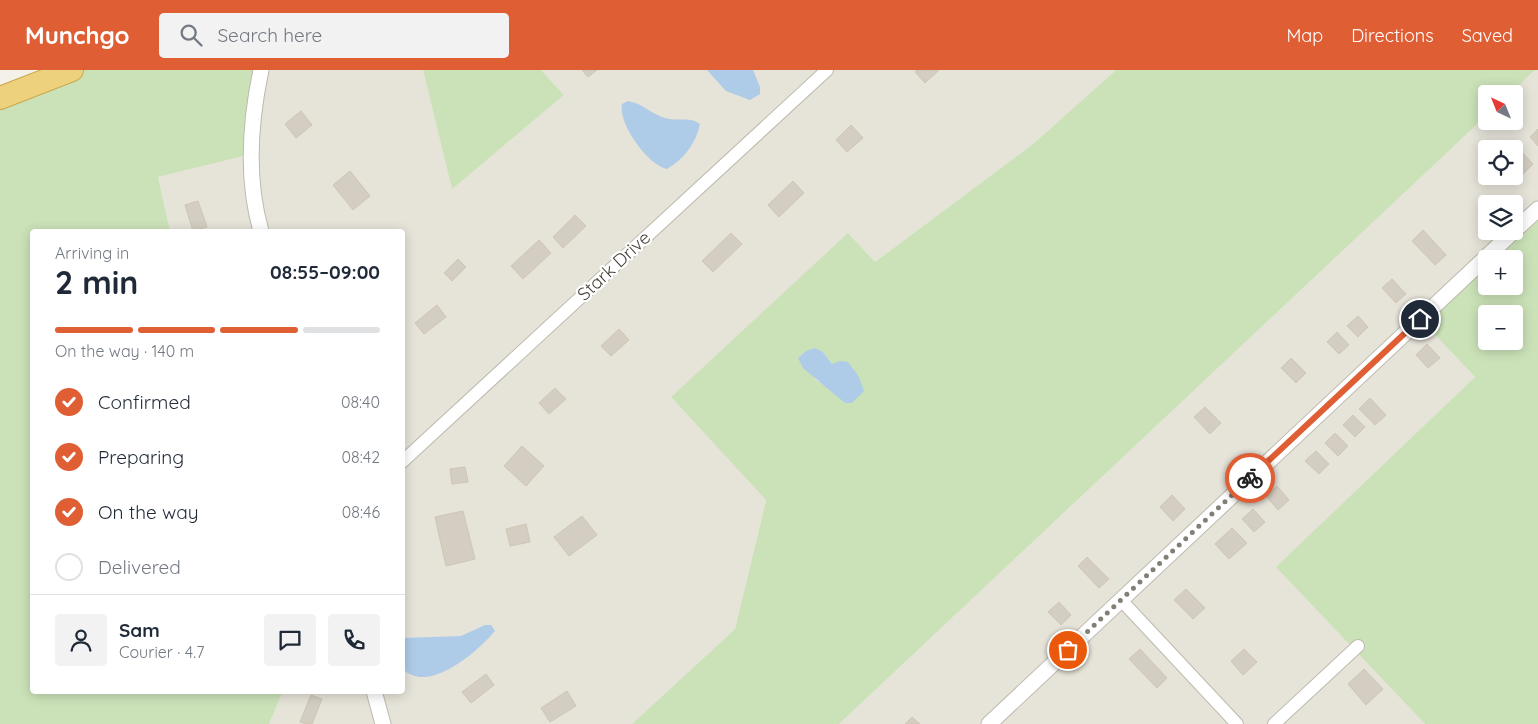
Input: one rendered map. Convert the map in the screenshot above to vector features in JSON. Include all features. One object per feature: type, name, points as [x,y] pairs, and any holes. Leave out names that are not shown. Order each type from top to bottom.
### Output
[{"type":"highway","points":[[0,98],[72,70]]},
{"type":"street","points":[[261,70],[254,104],[252,146],[253,183],[261,229]]},
{"type":"street","name":"Stark Drive","points":[[405,459],[827,70]]},
{"type":"street","points":[[1523,223],[1538,209]]},
{"type":"street","points":[[989,724],[1504,240]]},
{"type":"street","points":[[1121,600],[1236,724]]},
{"type":"street","points":[[1274,724],[1358,646]]},
{"type":"street","points":[[375,694],[383,724]]},
{"type":"shaded area","points":[[265,70],[423,70],[452,188],[564,95],[541,70],[1116,70],[1033,144],[875,262],[849,234],[671,397],[766,499],[735,629],[632,724],[269,724],[282,694],[405,694],[405,229],[170,229],[158,177],[252,154]]},
{"type":"shaded area","points":[[1535,70],[1538,70],[1538,209],[1523,223],[1523,195],[1478,195],[1478,240],[1505,240],[1494,250],[1478,250],[1478,265],[1420,319],[1475,377],[1277,567],[1425,724],[839,724],[1478,124],[1478,130],[1523,130],[1523,85],[1519,85]]},
{"type":"green space","points":[[72,70],[265,70],[252,154],[158,177],[170,229],[30,229],[30,694],[282,694],[269,724],[0,724],[0,98]]},
{"type":"green space","points":[[423,70],[541,70],[564,95],[452,189]]},
{"type":"green space","points":[[1116,70],[1535,70],[1519,85],[1478,85],[1478,124],[839,724],[632,724],[735,629],[766,500],[671,397],[848,233],[875,262],[1033,144]],"holes":[[[823,352],[832,364],[845,403],[829,388],[815,379]]]},
{"type":"green space","points":[[1538,209],[1538,724],[1425,724],[1276,567],[1475,377],[1420,319],[1478,265],[1478,295],[1523,295],[1523,250],[1494,250],[1505,240],[1523,240],[1523,223]]},
{"type":"water","points":[[707,70],[753,70],[760,87],[760,94],[750,100],[726,91]]},
{"type":"water","points":[[628,101],[639,104],[665,118],[692,120],[700,124],[696,138],[688,150],[667,169],[651,160],[629,132],[622,112],[622,104]]},
{"type":"water","points":[[815,348],[823,352],[832,364],[840,361],[848,362],[859,377],[864,391],[852,403],[845,403],[803,368],[798,358],[806,351]]},
{"type":"water","points":[[485,625],[491,625],[495,631],[465,659],[439,674],[426,677],[414,676],[405,670],[405,638],[461,636]]},
{"type":"building","points":[[582,70],[597,70],[588,77]]},
{"type":"building","points":[[917,70],[939,70],[925,83],[915,72]]},
{"type":"building","points":[[301,111],[312,125],[296,138],[285,124]]},
{"type":"building","points":[[851,125],[863,138],[847,152],[836,140]]},
{"type":"building","points":[[1538,129],[1538,146],[1530,137]]},
{"type":"building","points":[[1523,153],[1533,164],[1523,174]]},
{"type":"building","points":[[350,171],[370,196],[353,210],[333,185]]},
{"type":"building","points":[[793,181],[804,193],[779,217],[768,205]]},
{"type":"building","points":[[198,201],[207,227],[192,229],[185,205]]},
{"type":"building","points":[[575,215],[586,226],[563,248],[553,237]]},
{"type":"building","points":[[1423,230],[1446,255],[1435,265],[1412,241]]},
{"type":"building","points":[[731,233],[742,244],[713,272],[702,261]]},
{"type":"building","points":[[539,240],[551,253],[523,279],[511,266]]},
{"type":"building","points":[[458,259],[466,267],[452,281],[444,273]]},
{"type":"building","points":[[1392,279],[1406,294],[1396,303],[1382,288]]},
{"type":"building","points":[[437,305],[446,317],[424,334],[415,323]]},
{"type":"building","points":[[1358,316],[1368,327],[1358,337],[1347,326]]},
{"type":"building","points":[[619,329],[629,340],[611,356],[601,346]]},
{"type":"building","points":[[1337,332],[1349,345],[1339,354],[1327,342]]},
{"type":"building","points":[[1427,344],[1440,358],[1428,368],[1416,355]]},
{"type":"building","points":[[1291,358],[1306,373],[1296,383],[1281,368]]},
{"type":"building","points":[[555,388],[566,399],[549,414],[539,403]]},
{"type":"building","points":[[1370,398],[1386,415],[1375,425],[1359,409]]},
{"type":"building","points":[[1205,407],[1221,423],[1210,434],[1194,417]]},
{"type":"building","points":[[1353,415],[1365,427],[1355,437],[1343,425]]},
{"type":"building","points":[[1335,433],[1348,446],[1338,456],[1325,443]]},
{"type":"building","points":[[522,446],[544,466],[526,486],[504,466]]},
{"type":"building","points":[[1316,451],[1329,464],[1319,474],[1305,461]]},
{"type":"building","points":[[465,467],[468,482],[452,484],[450,469]]},
{"type":"building","points":[[1277,486],[1289,500],[1278,510],[1266,496]]},
{"type":"building","points":[[1172,495],[1185,509],[1173,521],[1160,507]]},
{"type":"building","points":[[1253,509],[1265,522],[1254,532],[1242,519]]},
{"type":"building","points":[[463,511],[475,559],[446,566],[435,517]]},
{"type":"building","points":[[582,516],[597,535],[569,556],[554,537]]},
{"type":"building","points":[[526,524],[530,542],[510,546],[506,529]]},
{"type":"building","points":[[1232,528],[1247,543],[1229,559],[1215,544]]},
{"type":"building","points":[[1087,557],[1109,579],[1099,588],[1078,566]]},
{"type":"building","points":[[1186,589],[1205,608],[1193,619],[1174,600]]},
{"type":"building","points":[[1059,602],[1071,615],[1061,625],[1048,612]]},
{"type":"building","points":[[1140,649],[1167,678],[1157,688],[1129,659]]},
{"type":"building","points":[[1244,649],[1257,662],[1243,675],[1231,661]]},
{"type":"building","points":[[1364,669],[1383,689],[1366,705],[1348,684]]},
{"type":"building","points":[[486,674],[494,685],[471,703],[462,692]]},
{"type":"building","points":[[567,691],[576,706],[550,722],[541,708]]},
{"type":"building","points":[[311,695],[322,699],[312,724],[307,724],[300,722]]},
{"type":"building","points":[[912,717],[920,724],[905,724]]},
{"type":"way so far","points":[[1068,650],[1250,478]]},
{"type":"route","points":[[1250,478],[1420,319]]}]
